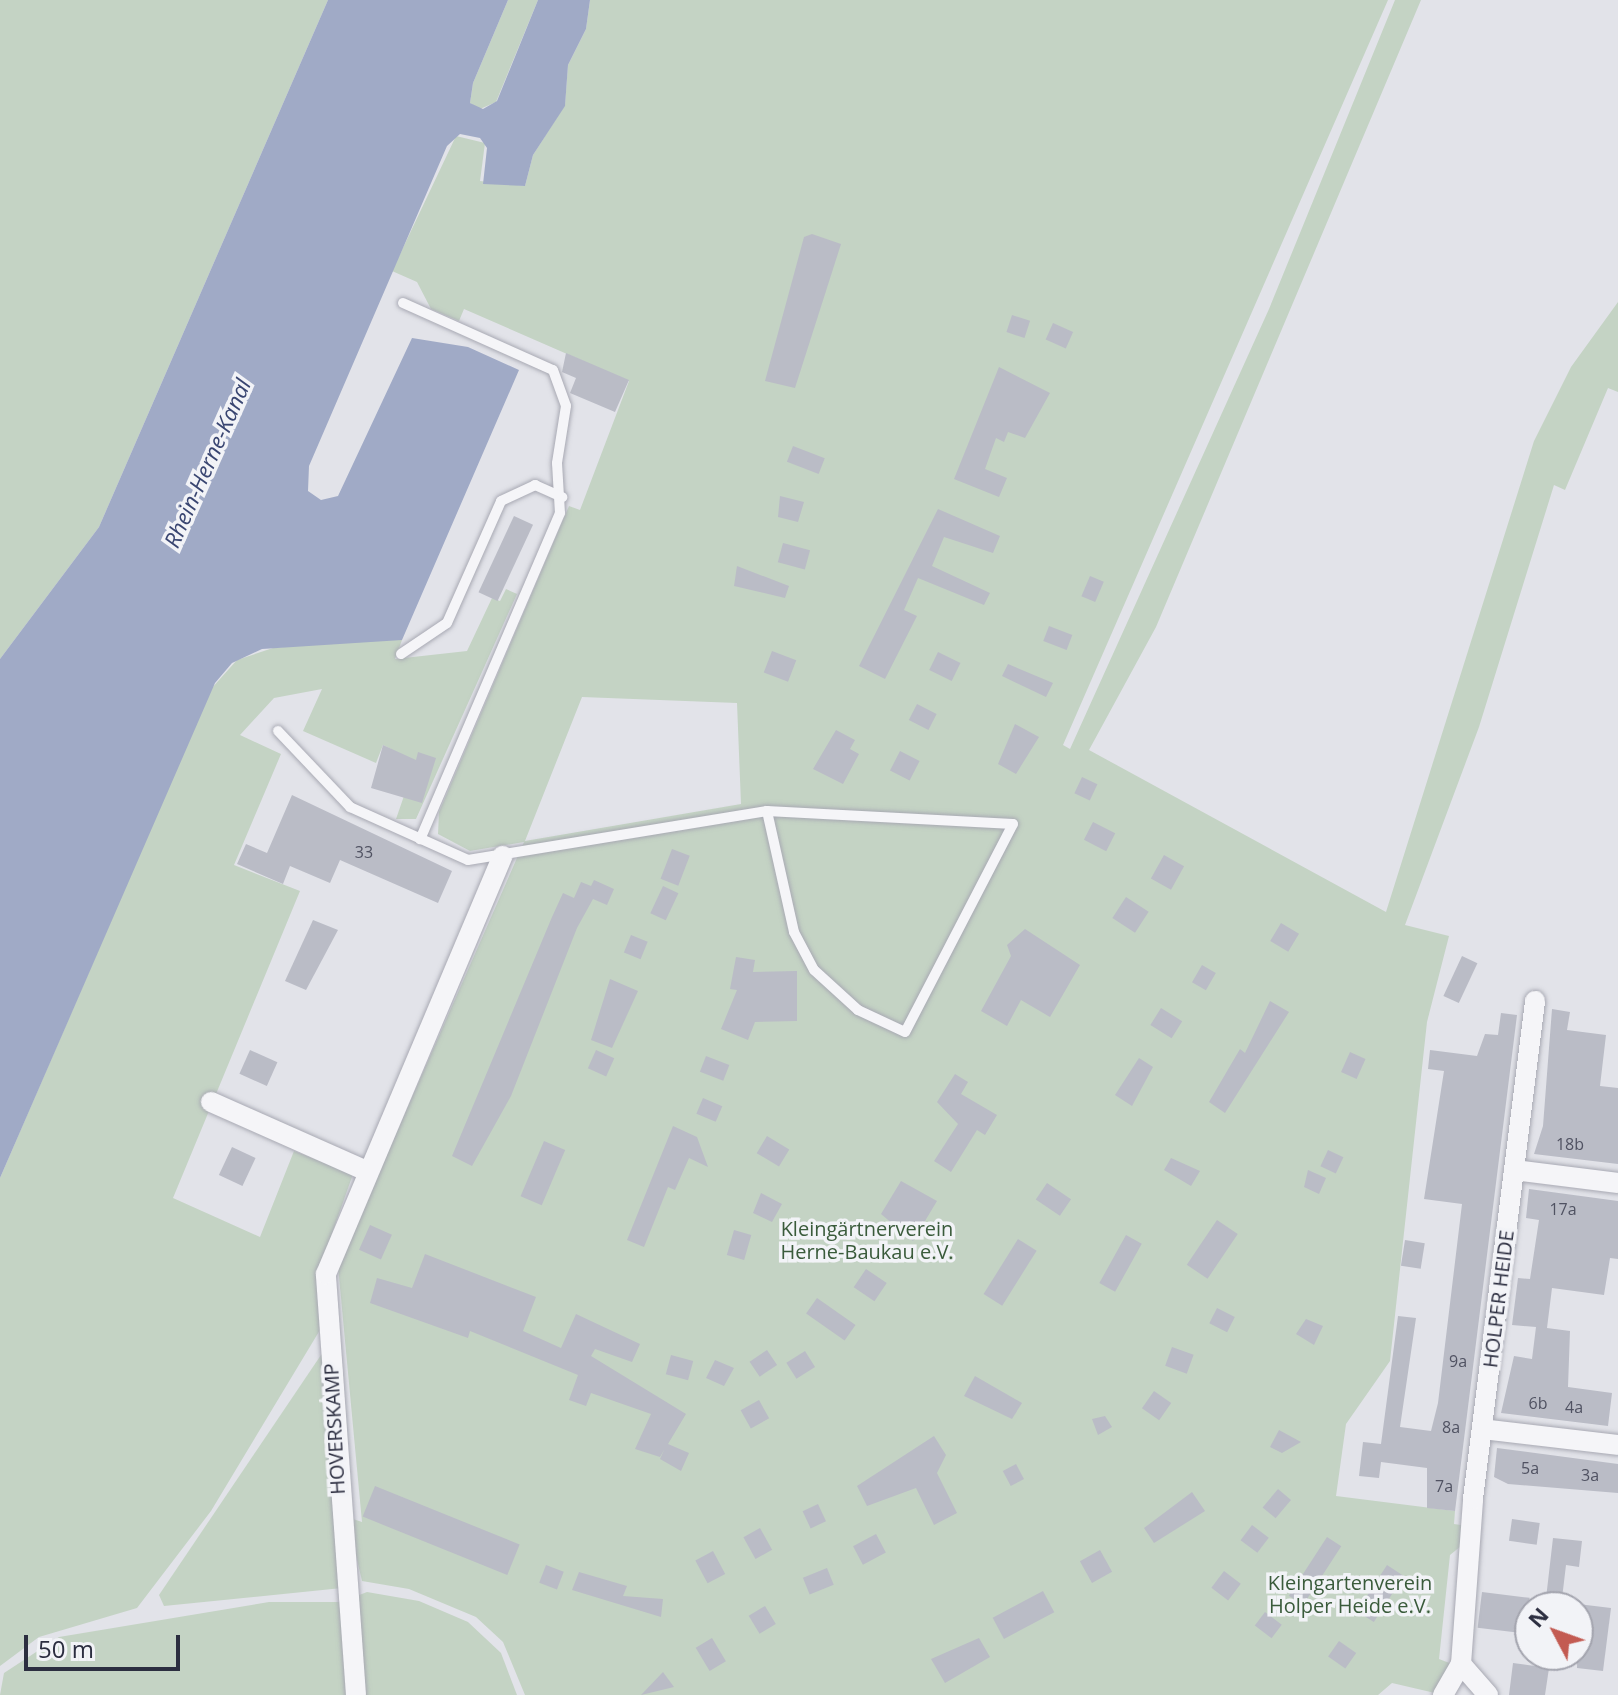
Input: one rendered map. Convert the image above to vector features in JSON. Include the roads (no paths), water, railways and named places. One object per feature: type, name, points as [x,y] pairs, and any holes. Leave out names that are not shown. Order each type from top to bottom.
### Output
[{"type":"street","name":"HOVERSKAMP","points":[[356,1695],[325,1293],[332,1250],[503,856]]},
{"type":"street","name":"HOLPER HEIDE","points":[[1443,1695],[1461,1664],[1482,1429],[1535,1001]]},
{"type":"street","points":[[211,1102],[367,1171]]},
{"type":"street","points":[[1514,1170],[1618,1183]]},
{"type":"street","points":[[1482,1429],[1618,1445]]},
{"type":"street","points":[[1461,1664],[1488,1695]]},
{"type":"lane","points":[[403,303],[553,370],[566,406],[557,463],[562,497],[420,839]]},
{"type":"lane","points":[[401,654],[447,623],[501,501],[535,485],[562,497]]},
{"type":"lane","points":[[278,731],[350,807],[468,860],[767,811],[1013,824],[905,1032],[858,1010],[814,970],[794,932],[767,811]]},
{"type":"water","name":"Rhein-Herne-Kanal","points":[[328,0],[508,0],[473,83],[470,103],[483,109],[497,101],[538,0],[590,0],[586,29],[568,65],[565,106],[533,155],[525,186],[483,184],[487,148],[480,138],[460,134],[447,146],[309,466],[308,491],[321,500],[338,496],[412,338],[468,347],[519,370],[402,640],[262,649],[232,663],[215,683],[0,1178],[0,659],[99,527]]},
{"type":"park label","name":"Kleingärtnerverein Herne-Baukau e.V.","points":[[867,1240]]},
{"type":"park label","name":"Kleingartenverein Holper Heide e.V.","points":[[1350,1594]]}]
